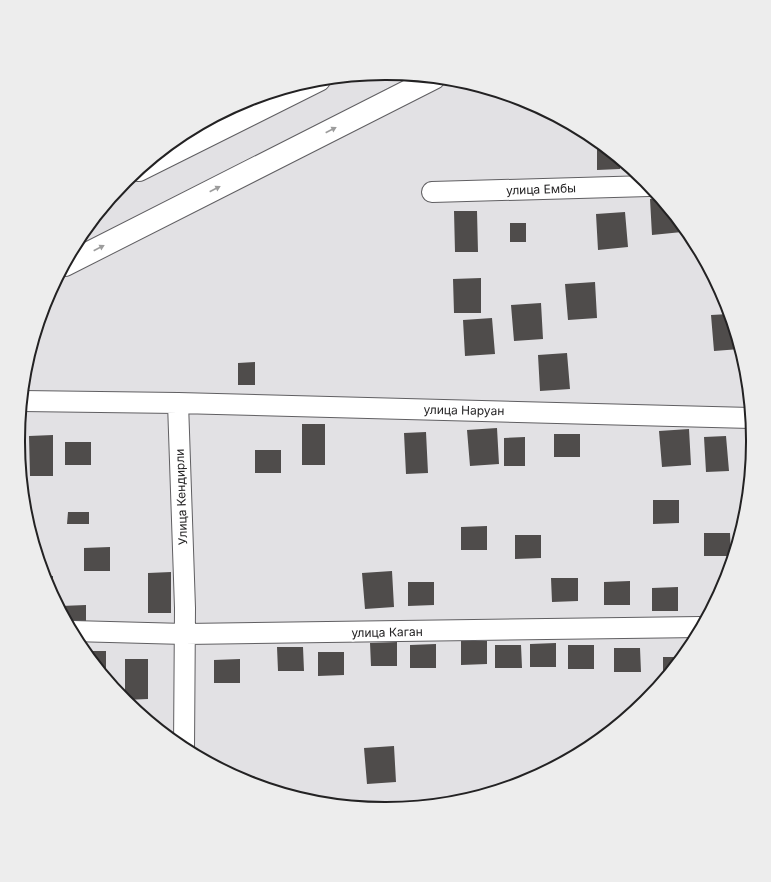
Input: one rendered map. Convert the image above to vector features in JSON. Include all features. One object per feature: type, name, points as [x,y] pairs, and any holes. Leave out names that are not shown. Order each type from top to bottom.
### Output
[{"type":"main road","points":[[72,262],[424,83]]},
{"type":"main road","points":[[184,142],[288,94]]},
{"type":"street","name":"улица Ембы","points":[[432,192],[640,186]]},
{"type":"street","points":[[27,401],[178,403]]},
{"type":"street","name":"улица Наруан","points":[[178,403],[745,418]]},
{"type":"street","name":"Улица Кендирли","points":[[178,403],[185,634],[184,740]]},
{"type":"street","name":"улица Каган","points":[[80,631],[185,634],[694,627]]},
{"type":"building","points":[[597,149],[620,168],[620,169],[597,170]]},
{"type":"building","points":[[650,199],[653,199],[657,203],[679,232],[652,235]]},
{"type":"building","points":[[454,211],[477,211],[478,252],[455,252]]},
{"type":"building","points":[[625,212],[628,247],[598,250],[596,214]]},
{"type":"building","points":[[510,223],[526,223],[526,242],[510,242]]},
{"type":"building","points":[[481,278],[481,313],[454,313],[453,279]]},
{"type":"building","points":[[595,282],[597,318],[568,320],[565,284]]},
{"type":"building","points":[[541,303],[543,339],[514,341],[511,305]]},
{"type":"building","points":[[723,314],[734,349],[714,351],[711,315]]},
{"type":"building","points":[[492,318],[495,354],[465,356],[463,320]]},
{"type":"building","points":[[567,353],[570,389],[540,391],[538,355]]},
{"type":"building","points":[[255,362],[255,385],[238,385],[238,363]]},
{"type":"building","points":[[302,424],[325,424],[325,465],[302,465]]},
{"type":"building","points":[[497,428],[499,464],[470,466],[467,430]]},
{"type":"building","points":[[689,429],[691,465],[662,467],[659,431]]},
{"type":"building","points":[[426,432],[428,473],[406,474],[404,433]]},
{"type":"building","points":[[554,434],[580,434],[580,457],[554,457]]},
{"type":"building","points":[[53,435],[53,476],[30,476],[29,436]]},
{"type":"building","points":[[726,436],[729,471],[706,472],[704,437]]},
{"type":"building","points":[[525,437],[525,466],[504,466],[504,438]]},
{"type":"building","points":[[65,442],[91,442],[91,465],[65,465]]},
{"type":"building","points":[[255,450],[281,450],[281,473],[255,473]]},
{"type":"building","points":[[653,500],[679,500],[679,523],[653,524]]},
{"type":"building","points":[[68,512],[89,512],[89,524],[67,524]]},
{"type":"building","points":[[487,526],[487,550],[461,550],[461,527]]},
{"type":"building","points":[[704,533],[730,533],[731,545],[727,556],[704,556]]},
{"type":"building","points":[[515,535],[541,535],[541,558],[515,559]]},
{"type":"building","points":[[110,547],[110,571],[84,571],[84,548]]},
{"type":"building","points":[[392,571],[394,607],[365,609],[362,573]]},
{"type":"building","points":[[171,572],[171,613],[148,613],[148,573]]},
{"type":"building","points":[[551,578],[578,578],[578,601],[552,602]]},
{"type":"building","points":[[630,581],[630,605],[604,605],[604,582]]},
{"type":"building","points":[[408,582],[434,582],[434,605],[408,606]]},
{"type":"building","points":[[678,587],[678,611],[652,611],[652,588]]},
{"type":"building","points":[[86,605],[86,627],[77,627],[65,606]]},
{"type":"building","points":[[461,641],[487,641],[487,664],[461,665]]},
{"type":"building","points":[[397,642],[397,666],[371,666],[370,643]]},
{"type":"building","points":[[556,643],[556,667],[530,667],[530,644]]},
{"type":"building","points":[[436,644],[436,668],[410,668],[410,645]]},
{"type":"building","points":[[495,645],[521,645],[522,668],[495,668]]},
{"type":"building","points":[[568,645],[594,645],[594,669],[568,669]]},
{"type":"building","points":[[277,647],[303,647],[304,671],[278,671]]},
{"type":"building","points":[[614,648],[640,648],[641,672],[614,672]]},
{"type":"building","points":[[93,651],[106,651],[106,669]]},
{"type":"building","points":[[318,652],[344,652],[344,675],[318,676]]},
{"type":"building","points":[[663,657],[674,657],[672,660],[663,671]]},
{"type":"building","points":[[125,659],[148,659],[148,699],[135,700],[125,690]]},
{"type":"building","points":[[240,659],[240,683],[214,683],[214,660]]},
{"type":"building","points":[[394,746],[396,782],[367,784],[364,748]]}]
